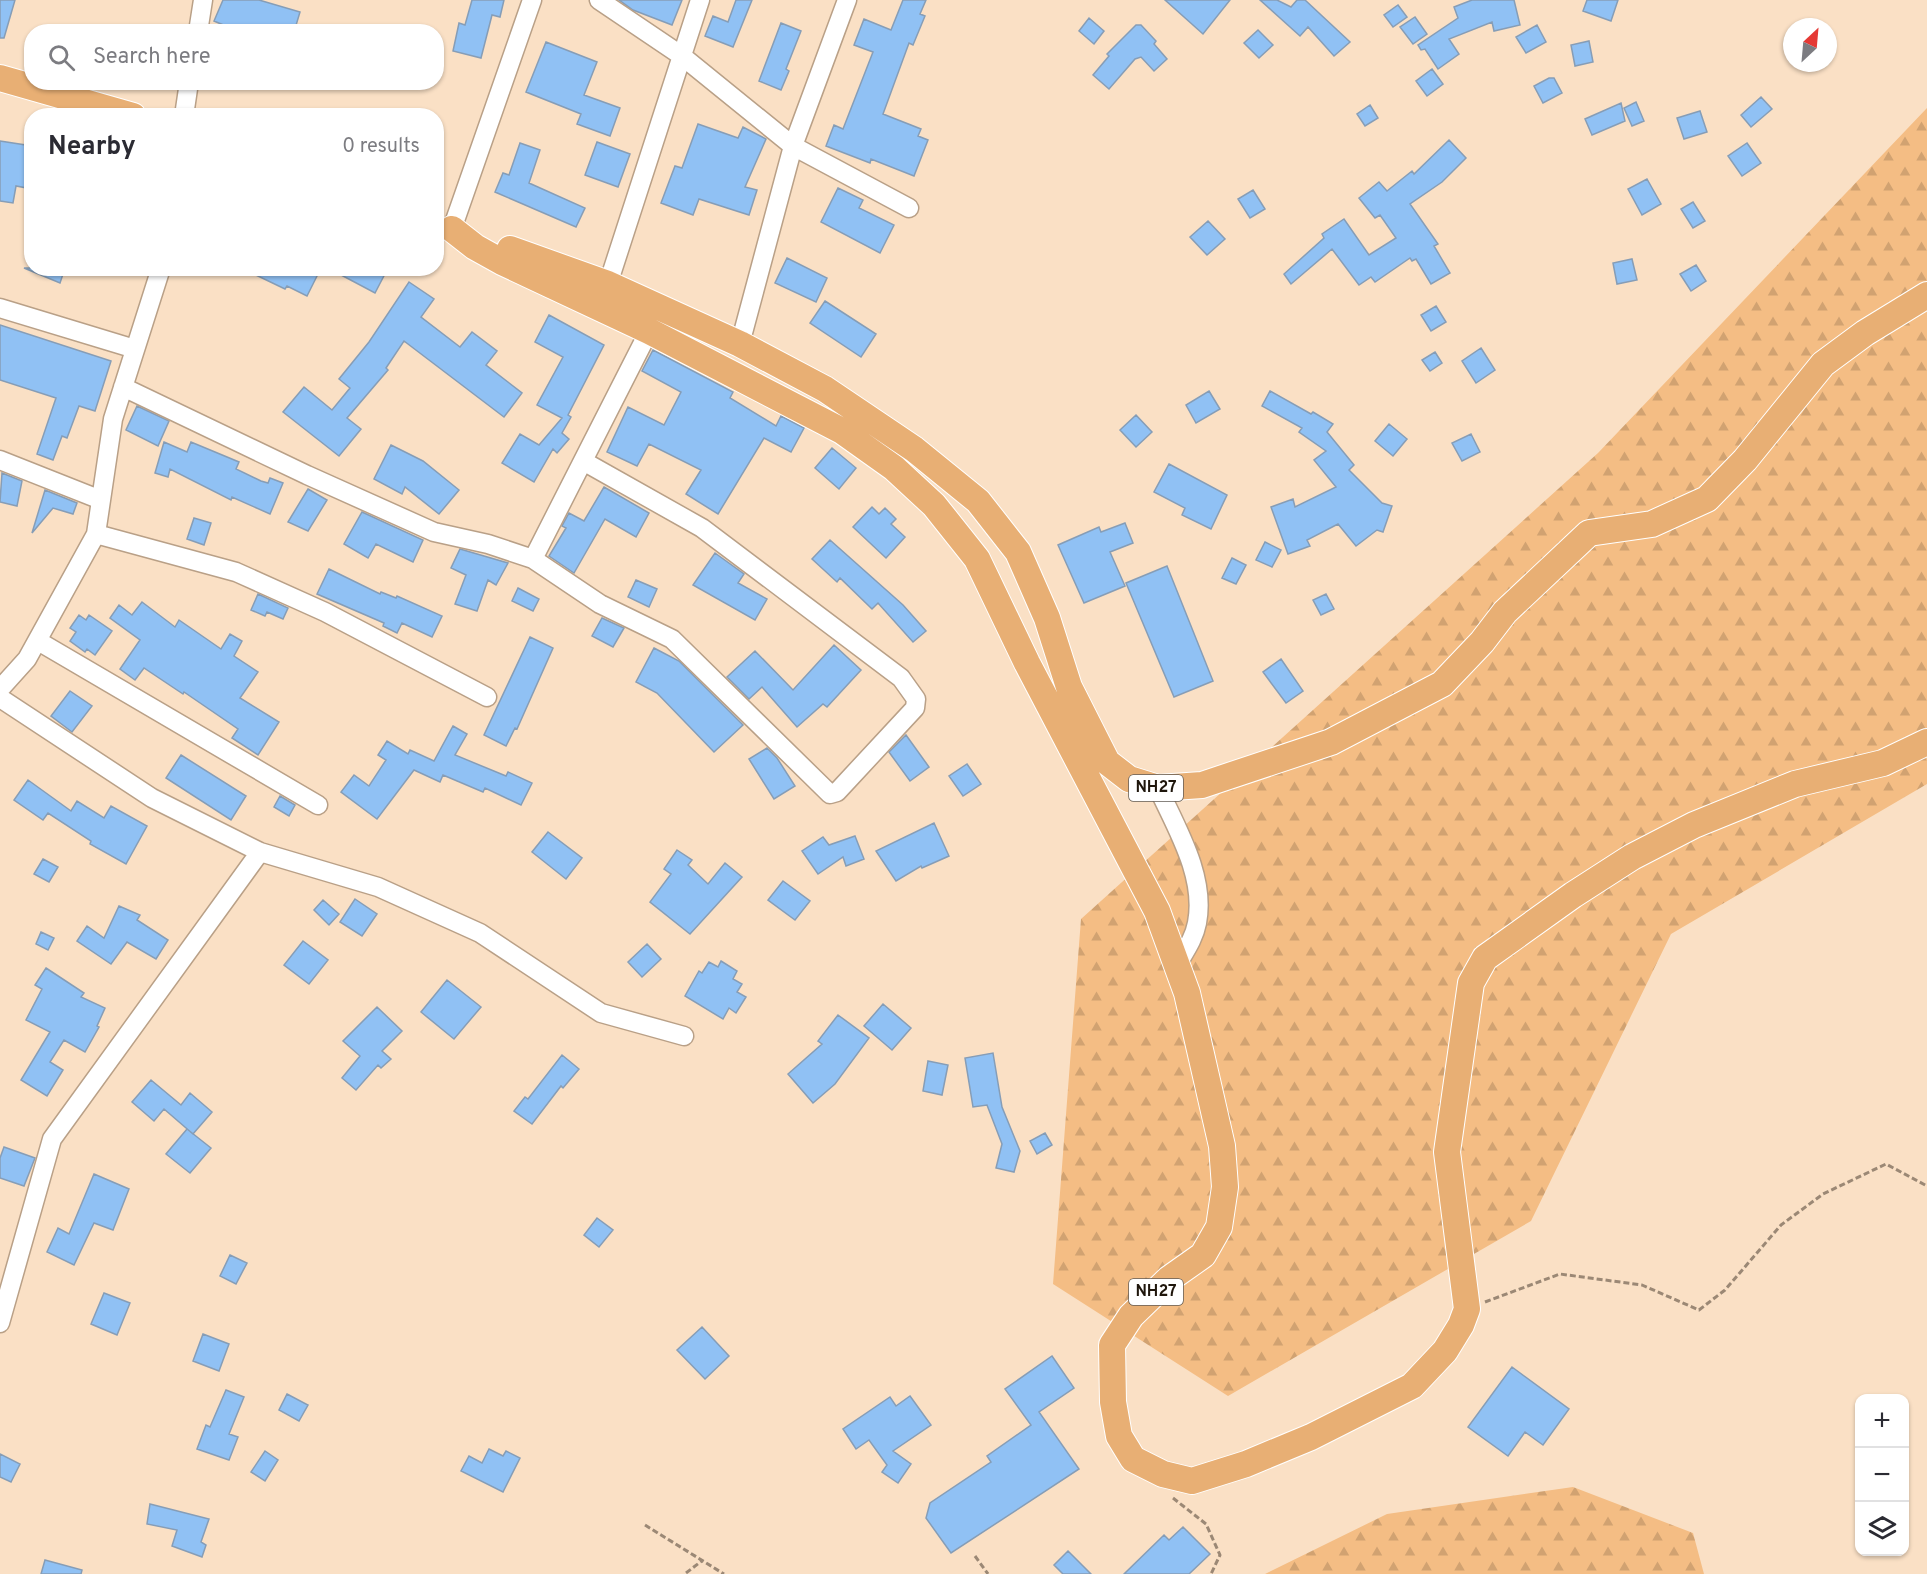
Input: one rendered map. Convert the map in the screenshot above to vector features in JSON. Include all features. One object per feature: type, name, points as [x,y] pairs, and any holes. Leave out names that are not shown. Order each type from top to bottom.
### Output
[{"type":"highway","points":[[0,78],[24,85]]},
{"type":"highway","points":[[42,90],[105,108]]},
{"type":"highway","name":"NH27","points":[[444,225],[608,284],[740,344],[825,389],[914,449],[978,501],[1018,552],[1047,618],[1069,687],[1107,762],[1129,779],[1158,788],[1202,785],[1331,742],[1442,684],[1482,642],[1505,612],[1590,532],[1652,524],[1707,499],[1745,460],[1823,364],[1865,333],[1927,295]]},
{"type":"highway","name":"NH27","points":[[444,225],[475,247],[502,262],[649,331],[842,431],[894,468],[934,505],[977,559],[1027,663],[1157,911],[1187,993],[1222,1146],[1225,1187],[1219,1227],[1203,1255],[1168,1279],[1131,1316],[1112,1345],[1113,1402],[1119,1436],[1133,1459],[1163,1474],[1192,1481],[1246,1464],[1311,1437],[1412,1386],[1445,1351],[1467,1309]]},
{"type":"highway","points":[[1467,1309],[1447,1152],[1471,983],[1485,958],[1573,895],[1632,857],[1694,825],[1795,784],[1883,763],[1927,742]]},
{"type":"street","points":[[199,24],[203,0]]},
{"type":"street","points":[[444,225],[532,0]]},
{"type":"street","points":[[599,0],[682,56],[793,146],[909,208]]},
{"type":"street","points":[[608,284],[700,0]]},
{"type":"street","points":[[740,344],[793,146],[847,0]]},
{"type":"street","points":[[185,108],[188,90]]},
{"type":"street","points":[[0,689],[27,659],[96,534],[113,418],[158,276]]},
{"type":"street","points":[[0,308],[135,349]]},
{"type":"street","points":[[533,559],[649,331]]},
{"type":"street","points":[[123,387],[307,475],[434,532],[489,544],[533,559],[600,604],[672,639],[830,794],[837,792],[915,708],[916,699],[901,678],[711,535],[583,460]]},
{"type":"street","points":[[0,460],[101,500]]},
{"type":"street","points":[[96,534],[246,577],[325,612],[488,697]]},
{"type":"street","points":[[38,641],[318,805]]},
{"type":"street","points":[[0,698],[152,798],[260,852],[378,887],[480,933],[601,1013],[684,1036]]},
{"type":"street","points":[[1158,788],[1185,846],[1198,891],[1197,925],[1192,939],[1177,964]]},
{"type":"street","points":[[0,1323],[52,1139],[260,852]]},
{"type":"path","points":[[1467,1309],[1560,1274],[1642,1285],[1699,1310],[1725,1290],[1781,1225],[1823,1194],[1886,1164],[1927,1186]]},
{"type":"path","points":[[1170,1497],[1206,1524],[1220,1555],[1211,1574]]},
{"type":"path","points":[[645,1525],[724,1574]]},
{"type":"path","points":[[975,1556],[988,1574]]},
{"type":"path","points":[[686,1573],[703,1560]]},
{"type":"green space","points":[[1927,108],[1927,784],[1671,934],[1531,1221],[1228,1396],[1053,1284],[1081,919],[1598,453]]},
{"type":"green space","points":[[1573,1487],[1693,1533],[1704,1574],[1265,1574],[1387,1514]]},
{"type":"building","points":[[0,0],[15,0],[4,38],[0,38]]},
{"type":"building","points":[[223,0],[259,0],[300,12],[296,24],[221,24],[214,21]]},
{"type":"building","points":[[472,0],[504,0],[500,17],[492,15],[481,58],[453,51],[459,23],[465,25]]},
{"type":"building","points":[[619,0],[682,0],[672,25],[633,10]]},
{"type":"building","points":[[736,0],[752,0],[733,47],[705,36],[713,16],[728,22]]},
{"type":"building","points":[[903,0],[926,0],[920,14],[925,16],[913,45],[909,43],[883,114],[921,129],[918,136],[928,140],[914,176],[871,159],[870,163],[826,146],[834,125],[843,129],[873,52],[854,45],[864,19],[891,30]]},
{"type":"building","points":[[1165,0],[1230,0],[1203,34]]},
{"type":"building","points":[[1260,0],[1277,0],[1291,7],[1297,0],[1305,0],[1350,42],[1334,56],[1308,27],[1300,36]]},
{"type":"building","points":[[1472,0],[1514,0],[1520,25],[1494,31],[1492,22],[1449,39],[1459,54],[1438,69],[1425,49],[1421,50],[1418,45],[1458,18],[1454,7]]},
{"type":"building","points":[[1587,0],[1618,0],[1611,21],[1583,11]]},
{"type":"building","points":[[1398,5],[1407,17],[1393,27],[1384,15]]},
{"type":"building","points":[[1415,17],[1427,34],[1413,44],[1400,27]]},
{"type":"building","points":[[1089,18],[1104,31],[1094,44],[1079,31]]},
{"type":"building","points":[[781,23],[801,31],[786,69],[789,71],[781,90],[759,81]]},
{"type":"building","points":[[1136,25],[1141,25],[1156,41],[1154,44],[1167,59],[1154,71],[1141,57],[1135,59],[1109,89],[1093,75],[1109,56],[1107,54]]},
{"type":"building","points":[[1537,25],[1546,42],[1526,53],[1516,37]]},
{"type":"building","points":[[1258,30],[1273,45],[1259,58],[1244,43]]},
{"type":"building","points":[[1589,41],[1593,62],[1575,66],[1571,45]]},
{"type":"building","points":[[546,42],[597,62],[584,95],[620,108],[610,136],[577,124],[581,114],[526,92]]},
{"type":"building","points":[[1432,69],[1443,84],[1427,96],[1416,81]]},
{"type":"building","points":[[1549,78],[1554,78],[1562,93],[1543,103],[1534,86]]},
{"type":"building","points":[[1761,97],[1772,109],[1751,127],[1741,115]]},
{"type":"building","points":[[1636,102],[1644,121],[1632,126],[1624,108]]},
{"type":"building","points":[[1621,103],[1625,121],[1592,135],[1585,119]]},
{"type":"building","points":[[1370,105],[1378,118],[1365,126],[1357,114]]},
{"type":"building","points":[[1700,111],[1707,132],[1684,139],[1677,118]]},
{"type":"building","points":[[698,124],[738,138],[743,127],[766,139],[745,187],[757,190],[749,215],[699,199],[693,215],[661,203],[675,166],[682,168]]},
{"type":"building","points":[[1449,140],[1466,158],[1442,182],[1410,204],[1438,244],[1434,246],[1450,273],[1431,284],[1416,259],[1412,261],[1410,258],[1375,282],[1371,277],[1359,285],[1332,249],[1291,284],[1284,274],[1324,238],[1322,234],[1344,219],[1369,255],[1396,238],[1380,215],[1375,218],[1359,198],[1379,182],[1387,191],[1412,171],[1414,174]]},
{"type":"building","points":[[0,141],[24,145],[24,188],[16,186],[13,203],[0,201]]},
{"type":"building","points":[[597,142],[630,154],[618,187],[585,175]]},
{"type":"building","points":[[520,143],[540,150],[529,183],[585,208],[576,227],[495,192],[503,173],[509,175]]},
{"type":"building","points":[[1747,143],[1761,163],[1742,176],[1728,156]]},
{"type":"building","points":[[1647,179],[1661,204],[1642,215],[1628,189]]},
{"type":"building","points":[[838,188],[863,200],[859,208],[894,225],[880,253],[821,222]]},
{"type":"building","points":[[1253,190],[1265,209],[1250,218],[1238,199]]},
{"type":"building","points":[[1693,202],[1705,221],[1693,228],[1681,209]]},
{"type":"building","points":[[1208,221],[1225,239],[1207,255],[1190,237]]},
{"type":"building","points":[[787,258],[827,278],[816,302],[775,283]]},
{"type":"building","points":[[1632,259],[1637,280],[1617,284],[1613,263]]},
{"type":"building","points":[[1696,265],[1706,281],[1691,291],[1680,274]]},
{"type":"building","points":[[43,276],[62,276],[60,283]]},
{"type":"building","points":[[258,276],[317,276],[307,296],[287,286],[285,289]]},
{"type":"building","points":[[343,276],[384,276],[375,293]]},
{"type":"building","points":[[409,282],[434,299],[421,317],[460,347],[472,332],[497,351],[486,365],[522,393],[504,417],[404,341],[386,368],[388,370],[347,418],[361,429],[339,456],[283,412],[304,387],[332,410],[350,388],[339,379],[369,342]]},
{"type":"building","points":[[825,301],[876,334],[861,357],[810,323]]},
{"type":"building","points":[[1436,306],[1446,322],[1431,331],[1421,315]]},
{"type":"building","points":[[549,315],[604,345],[568,415],[571,417],[562,433],[569,439],[557,453],[553,449],[534,482],[502,463],[520,434],[539,445],[562,418],[537,405],[563,357],[535,342]]},
{"type":"building","points":[[0,325],[111,361],[95,411],[79,406],[67,438],[62,436],[53,460],[37,454],[56,398],[0,380]]},
{"type":"building","points":[[1481,348],[1495,370],[1476,383],[1462,361]]},
{"type":"building","points":[[653,350],[733,392],[730,398],[776,426],[781,416],[804,428],[791,452],[764,438],[718,514],[686,494],[701,470],[649,444],[637,466],[607,452],[628,407],[664,425],[681,392],[642,371]]},
{"type":"building","points":[[1435,352],[1442,363],[1430,371],[1422,360]]},
{"type":"building","points":[[1209,391],[1220,409],[1196,423],[1186,405]]},
{"type":"building","points":[[1270,391],[1333,424],[1327,432],[1354,465],[1349,470],[1382,503],[1392,506],[1383,532],[1377,530],[1356,546],[1338,524],[1307,540],[1310,546],[1288,554],[1271,507],[1293,499],[1295,507],[1336,487],[1314,460],[1326,451],[1299,432],[1302,428],[1262,406]]},
{"type":"building","points":[[137,406],[169,421],[158,446],[126,430]]},
{"type":"building","points":[[1136,415],[1152,432],[1136,447],[1120,430]]},
{"type":"building","points":[[1389,424],[1407,439],[1393,456],[1375,441]]},
{"type":"building","points":[[1471,434],[1480,452],[1462,461],[1452,443]]},
{"type":"building","points":[[164,442],[187,452],[191,442],[239,462],[236,469],[261,481],[268,483],[270,478],[283,483],[270,514],[232,497],[231,500],[170,469],[168,477],[155,473]]},
{"type":"building","points":[[391,445],[423,461],[459,490],[439,514],[405,487],[402,494],[374,479]]},
{"type":"building","points":[[832,448],[856,468],[839,489],[815,468]]},
{"type":"building","points":[[1169,464],[1227,495],[1211,529],[1182,515],[1185,508],[1154,492]]},
{"type":"building","points":[[2,473],[22,481],[17,506],[0,502]]},
{"type":"building","points":[[604,487],[649,513],[636,537],[605,519],[574,573],[549,556],[566,528],[562,526],[569,513],[584,521]]},
{"type":"building","points":[[308,489],[327,500],[308,531],[288,522]]},
{"type":"building","points":[[45,490],[77,503],[73,514],[53,508],[32,533]]},
{"type":"building","points":[[872,507],[879,514],[885,508],[896,519],[891,524],[905,537],[886,558],[853,527]]},
{"type":"building","points":[[362,512],[423,540],[413,562],[376,544],[368,558],[344,544]]},
{"type":"building","points":[[194,518],[211,523],[204,545],[187,539]]},
{"type":"building","points":[[1125,523],[1133,543],[1110,552],[1125,586],[1084,603],[1058,545],[1099,527],[1101,532]]},
{"type":"building","points":[[830,540],[903,605],[926,631],[913,642],[878,603],[872,609],[840,578],[837,582],[812,559]]},
{"type":"building","points":[[1265,542],[1281,550],[1272,567],[1256,560]]},
{"type":"building","points":[[460,549],[508,563],[496,585],[488,580],[477,611],[455,604],[466,575],[451,568]]},
{"type":"building","points":[[715,553],[744,574],[738,583],[767,599],[755,620],[693,585]]},
{"type":"building","points":[[1232,558],[1246,565],[1236,584],[1222,578]]},
{"type":"building","points":[[1167,566],[1213,681],[1174,697],[1126,583]]},
{"type":"building","points":[[329,569],[380,594],[381,592],[396,598],[397,596],[442,616],[432,637],[402,623],[397,633],[383,626],[384,623],[317,594]]},
{"type":"building","points":[[636,580],[657,589],[649,607],[628,597]]},
{"type":"building","points":[[518,588],[539,599],[533,611],[512,601]]},
{"type":"building","points":[[258,594],[288,608],[283,619],[267,612],[265,616],[251,610]]},
{"type":"building","points":[[1326,594],[1334,609],[1321,615],[1313,600]]},
{"type":"building","points":[[142,602],[175,627],[179,620],[221,649],[230,634],[242,641],[234,656],[258,672],[240,698],[279,722],[258,755],[232,738],[238,729],[184,692],[183,694],[144,668],[135,680],[120,669],[140,640],[110,618],[119,605],[132,615]]},
{"type":"building","points":[[79,615],[86,620],[89,615],[112,631],[95,655],[87,649],[85,652],[70,641],[76,632],[70,628]]},
{"type":"building","points":[[602,618],[624,628],[613,647],[592,636]]},
{"type":"building","points":[[530,637],[553,648],[517,729],[515,728],[506,746],[484,735]]},
{"type":"building","points":[[834,645],[861,670],[827,707],[823,704],[797,727],[762,687],[749,699],[727,677],[755,651],[793,690]]},
{"type":"building","points":[[654,648],[679,661],[743,725],[714,752],[657,693],[636,682]]},
{"type":"building","points":[[1281,659],[1303,691],[1286,703],[1263,672]]},
{"type":"building","points":[[70,691],[92,706],[72,732],[51,716]]},
{"type":"building","points":[[453,726],[467,734],[455,755],[506,776],[508,772],[532,783],[521,805],[485,788],[483,792],[443,775],[440,782],[414,770],[377,819],[341,792],[354,775],[369,786],[386,760],[378,755],[387,741],[408,754],[410,750],[434,761]]},
{"type":"building","points":[[906,735],[929,767],[910,781],[889,752]]},
{"type":"building","points":[[767,748],[777,758],[795,786],[774,799],[749,759]]},
{"type":"building","points":[[181,755],[246,796],[231,820],[166,778]]},
{"type":"building","points":[[967,764],[981,784],[963,796],[949,776]]},
{"type":"building","points":[[28,780],[71,811],[77,801],[104,818],[111,806],[147,826],[126,864],[90,844],[91,841],[48,813],[43,820],[14,800]]},
{"type":"building","points":[[280,796],[295,805],[289,816],[274,807]]},
{"type":"building","points":[[934,823],[949,856],[922,868],[921,866],[896,881],[876,851]]},
{"type":"building","points":[[548,832],[582,858],[566,879],[532,852]]},
{"type":"building","points":[[855,836],[864,859],[846,866],[843,857],[818,874],[802,851],[823,837],[829,845]]},
{"type":"building","points":[[677,850],[692,860],[688,865],[708,884],[725,863],[742,877],[690,934],[650,902],[671,874],[664,869]]},
{"type":"building","points":[[43,859],[58,867],[49,882],[34,874]]},
{"type":"building","points":[[783,881],[810,901],[795,920],[768,900]]},
{"type":"building","points":[[355,899],[377,914],[362,936],[340,922]]},
{"type":"building","points":[[323,900],[339,914],[329,925],[314,910]]},
{"type":"building","points":[[119,906],[140,915],[137,920],[168,940],[156,959],[127,942],[111,964],[77,941],[87,926],[104,938]]},
{"type":"building","points":[[41,932],[54,938],[48,950],[36,944]]},
{"type":"building","points":[[303,941],[328,960],[309,984],[284,965]]},
{"type":"building","points":[[647,944],[661,959],[642,977],[628,962]]},
{"type":"building","points":[[721,961],[737,971],[733,979],[742,984],[737,992],[746,997],[736,1013],[729,1008],[723,1019],[685,996],[699,971],[702,973],[709,962],[718,967]]},
{"type":"building","points":[[46,968],[84,993],[81,997],[105,1008],[97,1026],[99,1027],[85,1052],[64,1040],[50,1062],[63,1070],[47,1096],[21,1080],[50,1032],[26,1020],[42,989],[35,985]]},
{"type":"building","points":[[447,980],[481,1007],[454,1039],[421,1012]]},
{"type":"building","points":[[883,1004],[911,1028],[892,1050],[864,1026]]},
{"type":"building","points":[[377,1007],[402,1031],[382,1051],[391,1059],[381,1068],[378,1065],[356,1090],[342,1078],[360,1056],[343,1041]]},
{"type":"building","points":[[838,1015],[869,1038],[835,1084],[813,1103],[788,1074],[822,1044],[818,1041]]},
{"type":"building","points":[[993,1053],[1002,1107],[1020,1151],[1014,1172],[996,1168],[1002,1144],[987,1105],[973,1107],[965,1058]]},
{"type":"building","points":[[562,1055],[579,1069],[563,1088],[561,1086],[532,1124],[514,1111],[525,1097],[528,1099]]},
{"type":"building","points":[[928,1061],[948,1065],[942,1095],[923,1091]]},
{"type":"building","points":[[151,1080],[181,1105],[190,1093],[212,1112],[193,1134],[164,1109],[154,1121],[132,1102]]},
{"type":"building","points":[[187,1129],[211,1148],[190,1173],[166,1154]]},
{"type":"building","points":[[1045,1133],[1052,1145],[1037,1154],[1030,1141]]},
{"type":"building","points":[[4,1147],[35,1158],[24,1186],[0,1178],[0,1158]]},
{"type":"building","points":[[94,1174],[129,1189],[113,1230],[94,1223],[74,1265],[47,1252],[58,1228],[69,1234]]},
{"type":"building","points":[[597,1218],[613,1230],[599,1247],[584,1235]]},
{"type":"building","points":[[230,1255],[247,1263],[236,1284],[220,1276]]},
{"type":"building","points":[[104,1293],[130,1303],[117,1335],[91,1324]]},
{"type":"building","points":[[702,1327],[729,1356],[705,1379],[677,1350]]},
{"type":"building","points":[[203,1334],[229,1344],[219,1371],[193,1361]]},
{"type":"building","points":[[1052,1356],[1074,1388],[1039,1412],[1079,1469],[951,1553],[926,1518],[930,1503],[991,1462],[987,1456],[1031,1425],[1005,1389]]},
{"type":"building","points":[[1512,1367],[1569,1409],[1543,1445],[1525,1432],[1508,1456],[1468,1427]]},
{"type":"building","points":[[226,1390],[244,1397],[229,1434],[238,1437],[229,1460],[197,1449],[206,1425],[210,1427]]},
{"type":"building","points":[[287,1394],[308,1405],[299,1421],[279,1410]]},
{"type":"building","points":[[910,1396],[931,1425],[893,1451],[911,1464],[898,1483],[882,1472],[887,1465],[869,1440],[856,1449],[843,1429],[890,1397],[896,1406]]},
{"type":"building","points":[[489,1449],[503,1456],[506,1451],[520,1458],[503,1492],[461,1471],[469,1456],[482,1463]]},
{"type":"building","points":[[265,1451],[278,1460],[265,1481],[251,1472]]},
{"type":"building","points":[[0,1454],[20,1464],[11,1482],[0,1477]]},
{"type":"building","points":[[150,1504],[209,1519],[201,1542],[206,1545],[202,1557],[172,1546],[177,1530],[147,1524]]},
{"type":"building","points":[[1183,1527],[1210,1554],[1189,1574],[1124,1574],[1164,1535],[1169,1540]]},
{"type":"building","points":[[1068,1551],[1091,1574],[1063,1574],[1054,1565]]},
{"type":"building","points":[[45,1560],[82,1570],[81,1574],[41,1574]]}]
